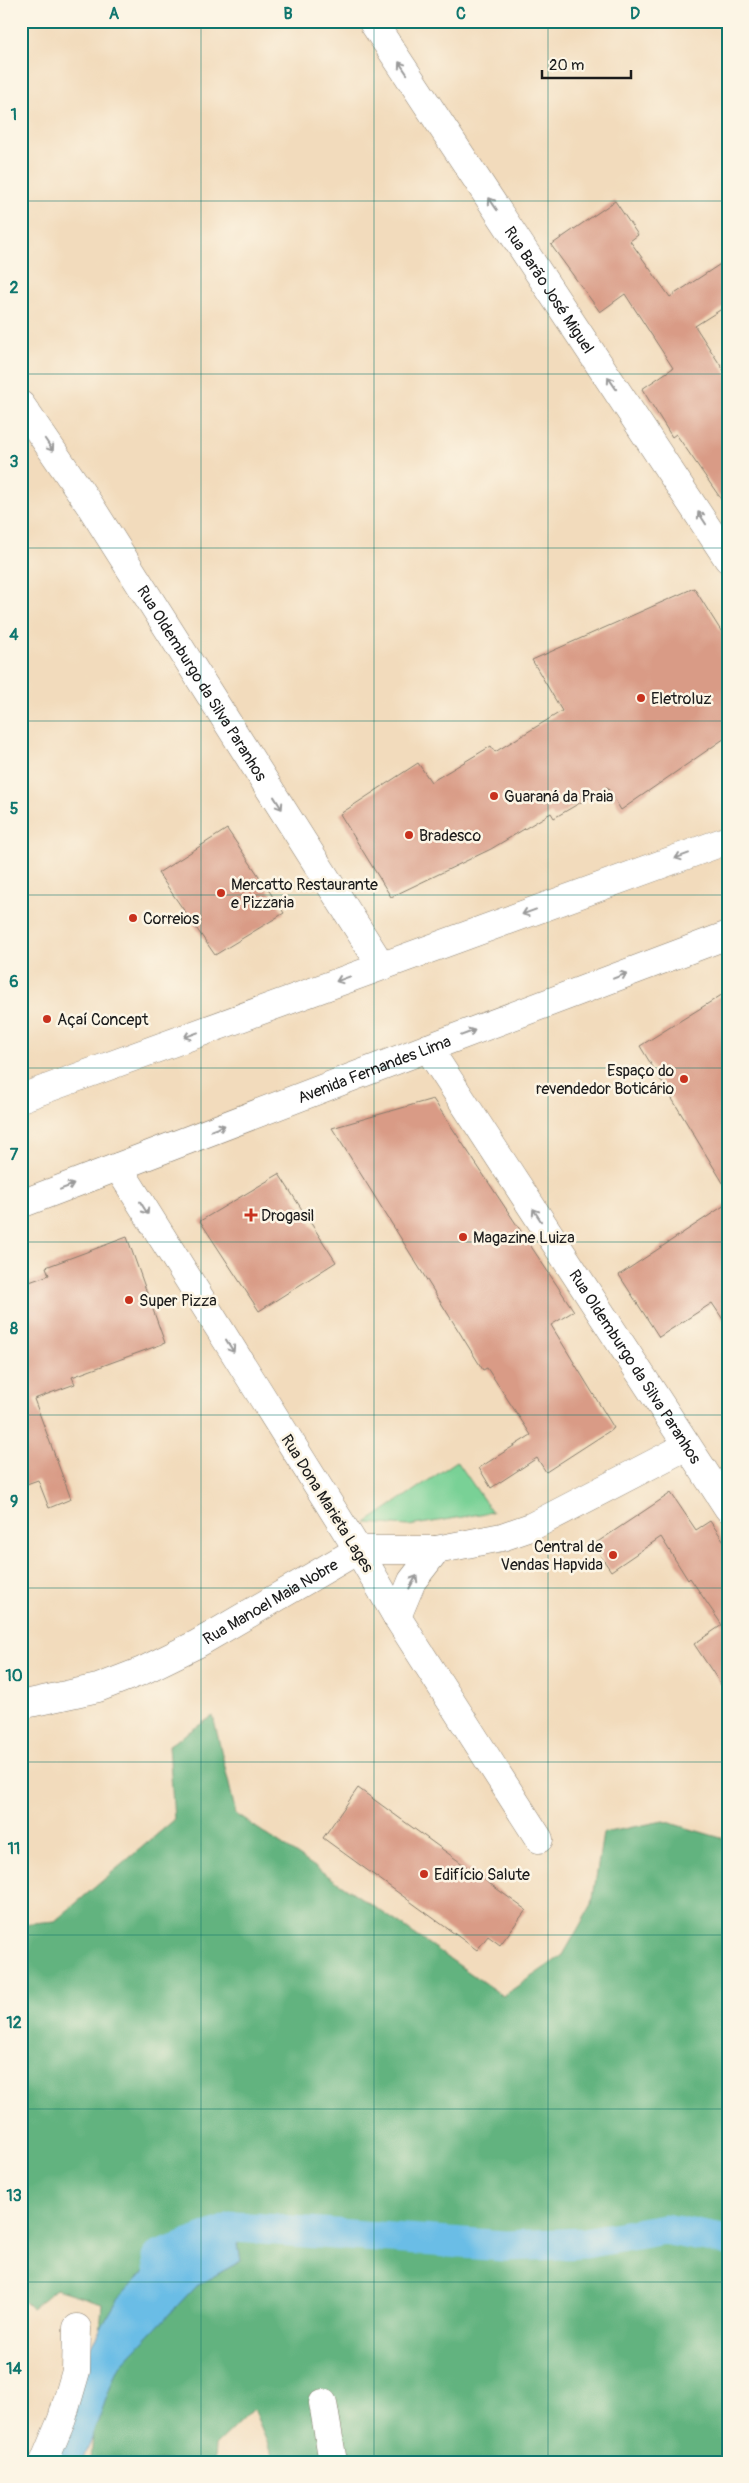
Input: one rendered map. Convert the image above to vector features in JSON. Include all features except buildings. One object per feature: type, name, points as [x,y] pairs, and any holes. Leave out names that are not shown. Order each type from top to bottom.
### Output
[{"type":"main road","name":"Rua Barão José Miguel","points":[[372,21],[728,559]]},
{"type":"main road","name":"Rua Oldemburgo da Silva Paranhos","points":[[21,404],[91,507],[381,965]]},
{"type":"main road","points":[[21,1098],[381,965],[728,840]]},
{"type":"main road","name":"Avenida Fernandes Lima","points":[[21,1204],[428,1048],[728,936]]},
{"type":"main road","name":"Rua Oldemburgo da Silva Paranhos","points":[[428,1048],[728,1508]]},
{"type":"main road","name":"Rua Dona Marieta Lages","points":[[118,1167],[358,1550],[397,1617],[539,1839]]},
{"type":"main road","name":"Rua Manoel Maia Nobre","points":[[21,1705],[98,1688],[142,1671],[197,1644],[358,1550],[436,1550],[502,1537],[531,1527],[687,1446]]},
{"type":"main road","points":[[397,1617],[412,1581],[436,1550]]},
{"type":"main road","points":[[44,2462],[62,2419],[76,2371],[77,2328]]},
{"type":"main road","points":[[323,2403],[334,2462]]},
{"type":"green space","points":[[457,1461],[492,1512],[409,1526],[366,1523]]},
{"type":"green space","points":[[213,1716],[236,1814],[503,1996],[563,1955],[592,1904],[603,1833],[663,1821],[728,1840],[728,2462],[276,2462],[253,2409],[215,2446],[214,2462],[91,2462],[102,2303],[56,2289],[32,2308],[21,2299],[21,1924],[55,1921],[174,1820],[169,1745]]},
{"type":"water","points":[[235,2227],[241,2261],[196,2286],[117,2369],[83,2462],[45,2462],[76,2371],[118,2299],[158,2257]]},
{"type":"waterway","points":[[154,2298],[161,2288],[158,2257],[235,2227],[506,2246],[585,2243],[664,2229],[728,2241]]},
{"type":"place","name":"Eletroluz","points":[[641,698]]},
{"type":"place","name":"Guaraná da Praia","points":[[494,796]]},
{"type":"place","name":"Bradesco","points":[[409,835]]},
{"type":"place","name":"Mercatto Restaurante e Pizzaria","points":[[221,893]]},
{"type":"place","name":"Correios","points":[[133,918]]},
{"type":"place","name":"Açaí Concept","points":[[47,1019]]},
{"type":"place","name":"Espaço do revendedor Boticário","points":[[684,1079]]},
{"type":"place","name":"Drogasil","points":[[251,1215]]},
{"type":"place","name":"Magazine Luiza","points":[[463,1237]]},
{"type":"place","name":"Super Pizza","points":[[129,1300]]},
{"type":"place","name":"Central de Vendas Hapvida","points":[[613,1555]]},
{"type":"place","name":"Edifício Salute","points":[[424,1874]]}]
